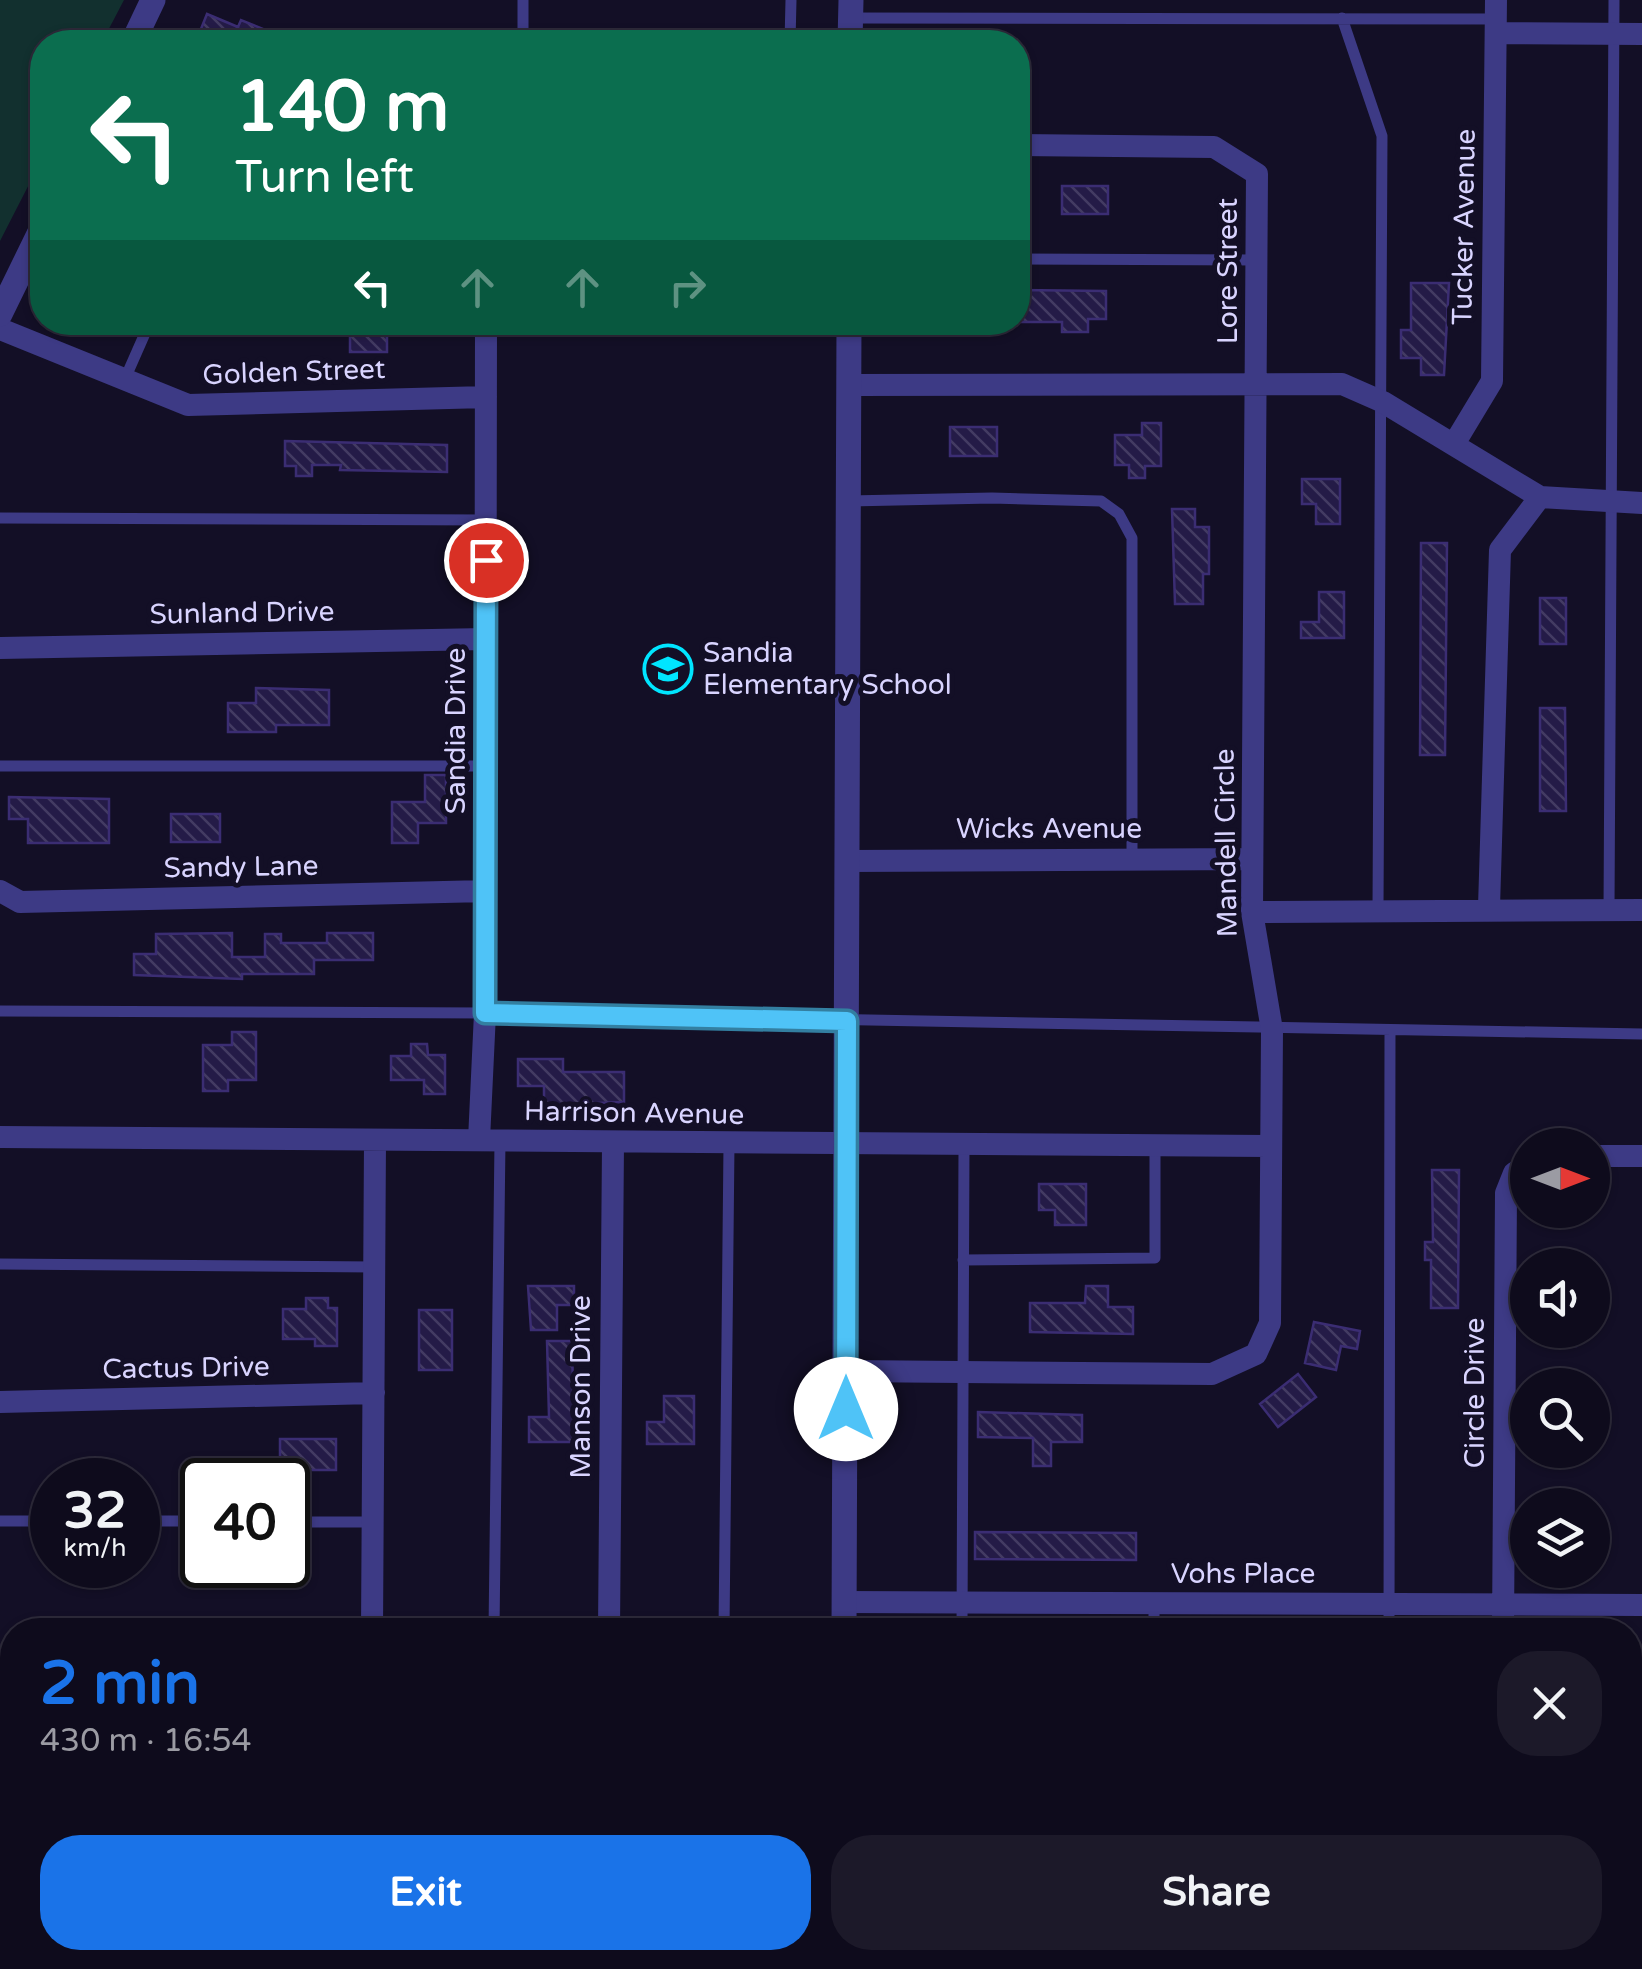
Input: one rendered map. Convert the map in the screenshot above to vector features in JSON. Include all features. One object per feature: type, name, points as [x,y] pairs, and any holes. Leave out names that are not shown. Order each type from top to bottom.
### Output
[{"type":"street","points":[[139,30],[153,0]]},
{"type":"street","points":[[1496,17],[1614,34],[1642,34]]},
{"type":"street","name":"Tucker Avenue","points":[[1454,444],[1492,382],[1496,17]]},
{"type":"street","name":"Lore Street","points":[[1030,145],[1214,148],[1257,174],[1258,381],[1342,384],[1384,402],[1540,497],[1642,503]]},
{"type":"street","points":[[0,314],[30,253]]},
{"type":"street","name":"Golden Street","points":[[0,328],[188,405],[486,397]]},
{"type":"street","name":"Sandia Drive","points":[[486,335],[485,1013],[489,1140]]},
{"type":"street","points":[[844,1618],[849,335]]},
{"type":"street","points":[[849,385],[1258,381]]},
{"type":"street","name":"Mandell Circle","points":[[846,1371],[1212,1374],[1256,1354],[1270,1323],[1268,1146],[1272,1030],[1252,912],[1258,381]]},
{"type":"street","points":[[1489,907],[1500,550],[1540,497]]},
{"type":"street","name":"Sunland Drive","points":[[0,648],[486,639]]},
{"type":"street","name":"Wicks Avenue","points":[[847,861],[1252,859]]},
{"type":"street","name":"Sandy Lane","points":[[0,892],[20,902],[486,891]]},
{"type":"street","points":[[1252,912],[1489,907],[1642,910]]},
{"type":"street","name":"Harrison Avenue","points":[[0,1138],[1268,1146]]},
{"type":"street","points":[[372,1618],[375,1141]]},
{"type":"street","name":"Manson Drive","points":[[609,1618],[613,1144]]},
{"type":"street","points":[[1610,1156],[1642,1156]]},
{"type":"street","name":"Circle Drive","points":[[1503,1618],[1506,1193],[1510,1183]]},
{"type":"street","name":"Cactus Drive","points":[[0,1402],[374,1393]]},
{"type":"street","name":"Vohs Place","points":[[844,1602],[1154,1604],[1271,1618],[1389,1602],[1642,1605]]},
{"type":"lane","points":[[523,0],[523,30]]},
{"type":"lane","points":[[790,0],[790,30]]},
{"type":"lane","points":[[1609,910],[1614,0]]},
{"type":"lane","points":[[850,20],[1496,17]]},
{"type":"lane","points":[[1342,18],[1382,136],[1384,402],[1378,909]]},
{"type":"lane","points":[[1030,259],[1258,260]]},
{"type":"lane","points":[[124,381],[144,335]]},
{"type":"lane","points":[[849,501],[992,498],[1101,502],[1120,514],[1132,538],[1132,859]]},
{"type":"lane","points":[[0,518],[486,520]]},
{"type":"lane","points":[[0,766],[486,766]]},
{"type":"lane","points":[[0,1011],[485,1013],[1642,1034]]},
{"type":"lane","points":[[1388,1618],[1390,1032]]},
{"type":"lane","points":[[489,1140],[494,1618]]},
{"type":"lane","points":[[724,1618],[729,1144]]},
{"type":"lane","points":[[962,1618],[964,1146]]},
{"type":"lane","points":[[963,1260],[1155,1258],[1155,1146]]},
{"type":"lane","points":[[0,1264],[375,1267]]},
{"type":"lane","points":[[0,1521],[30,1521]]},
{"type":"lane","points":[[310,1522],[373,1522]]},
{"type":"lane","points":[[1154,1604],[1154,1618]]},
{"type":"green space","points":[[0,0],[124,0],[108,30],[30,30],[30,182],[0,241]]},
{"type":"building","points":[[207,14],[238,27],[241,20],[266,30],[201,30]]},
{"type":"building","points":[[1062,186],[1108,186],[1108,214],[1062,214]]},
{"type":"building","points":[[1411,283],[1449,283],[1444,375],[1421,375],[1421,358],[1401,358],[1401,330],[1411,330]]},
{"type":"building","points":[[1030,290],[1106,291],[1106,319],[1088,319],[1088,332],[1062,332],[1062,322],[1030,322]]},
{"type":"building","points":[[350,335],[387,335],[387,352],[350,352]]},
{"type":"building","points":[[1142,423],[1161,423],[1161,466],[1145,466],[1145,478],[1129,478],[1129,465],[1115,465],[1115,435],[1142,435]]},
{"type":"building","points":[[950,427],[997,427],[997,456],[950,456]]},
{"type":"building","points":[[285,441],[447,445],[447,472],[340,470],[341,465],[312,465],[312,476],[296,476],[296,466],[285,466]]},
{"type":"building","points":[[1302,479],[1340,479],[1340,524],[1316,524],[1316,504],[1302,504]]},
{"type":"building","points":[[1172,509],[1195,509],[1195,527],[1209,527],[1209,574],[1203,574],[1203,604],[1175,604]]},
{"type":"building","points":[[1421,543],[1447,543],[1445,755],[1420,755]]},
{"type":"building","points":[[1319,592],[1344,592],[1344,638],[1301,638],[1301,622],[1319,622]]},
{"type":"building","points":[[1540,598],[1566,598],[1566,644],[1540,644]]},
{"type":"building","points":[[256,688],[329,690],[329,725],[276,725],[276,732],[228,732],[228,703],[256,703]]},
{"type":"building","points":[[1540,708],[1565,708],[1566,811],[1540,811]]},
{"type":"building","points":[[425,775],[446,775],[446,823],[418,823],[418,843],[392,843],[392,802],[425,802]]},
{"type":"building","points":[[9,797],[109,799],[109,843],[28,843],[28,819],[9,819]]},
{"type":"building","points":[[171,814],[220,814],[220,842],[171,842]]},
{"type":"building","points":[[232,933],[232,957],[265,957],[265,934],[281,934],[281,943],[327,943],[327,933],[373,933],[373,960],[314,960],[314,974],[242,974],[242,979],[134,975],[134,954],[156,954],[156,934]]},
{"type":"building","points":[[232,1032],[256,1032],[256,1080],[228,1080],[228,1091],[203,1091],[203,1045],[232,1045]]},
{"type":"building","points":[[411,1044],[427,1044],[428,1055],[445,1055],[445,1094],[424,1094],[424,1080],[391,1080],[391,1056],[411,1056]]},
{"type":"building","points":[[518,1059],[563,1059],[563,1072],[624,1072],[624,1102],[544,1105],[544,1086],[518,1086]]},
{"type":"building","points":[[1432,1170],[1459,1170],[1458,1308],[1431,1308],[1431,1260],[1425,1260],[1425,1242],[1433,1242]]},
{"type":"building","points":[[1039,1184],[1086,1184],[1086,1225],[1055,1225],[1055,1210],[1039,1210]]},
{"type":"building","points":[[528,1286],[574,1286],[574,1305],[557,1305],[557,1330],[531,1330]]},
{"type":"building","points":[[1086,1286],[1108,1286],[1108,1307],[1133,1307],[1133,1334],[1030,1332],[1030,1303],[1085,1303]]},
{"type":"building","points":[[306,1298],[328,1298],[328,1308],[337,1308],[337,1346],[315,1346],[315,1339],[283,1339],[283,1309],[306,1309]]},
{"type":"building","points":[[419,1310],[452,1310],[452,1370],[419,1370]]},
{"type":"building","points":[[1314,1322],[1360,1331],[1357,1349],[1341,1346],[1336,1370],[1305,1363]]},
{"type":"building","points":[[547,1341],[572,1341],[574,1442],[529,1442],[529,1417],[549,1417]]},
{"type":"building","points":[[1298,1374],[1316,1397],[1278,1427],[1260,1404]]},
{"type":"building","points":[[664,1396],[694,1396],[694,1444],[647,1444],[647,1422],[664,1422]]},
{"type":"building","points":[[978,1412],[1082,1415],[1082,1442],[1051,1442],[1051,1466],[1033,1466],[1033,1438],[978,1437]]},
{"type":"building","points":[[280,1439],[336,1439],[336,1470],[310,1470],[310,1458],[280,1458]]},
{"type":"building","points":[[975,1532],[1136,1533],[1136,1560],[975,1559]]},
{"type":"place","name":"Sandia Elementary School","points":[[668,669]]},
{"type":"route","points":[[486,560],[485,1013],[847,1021],[846,1409]]}]
